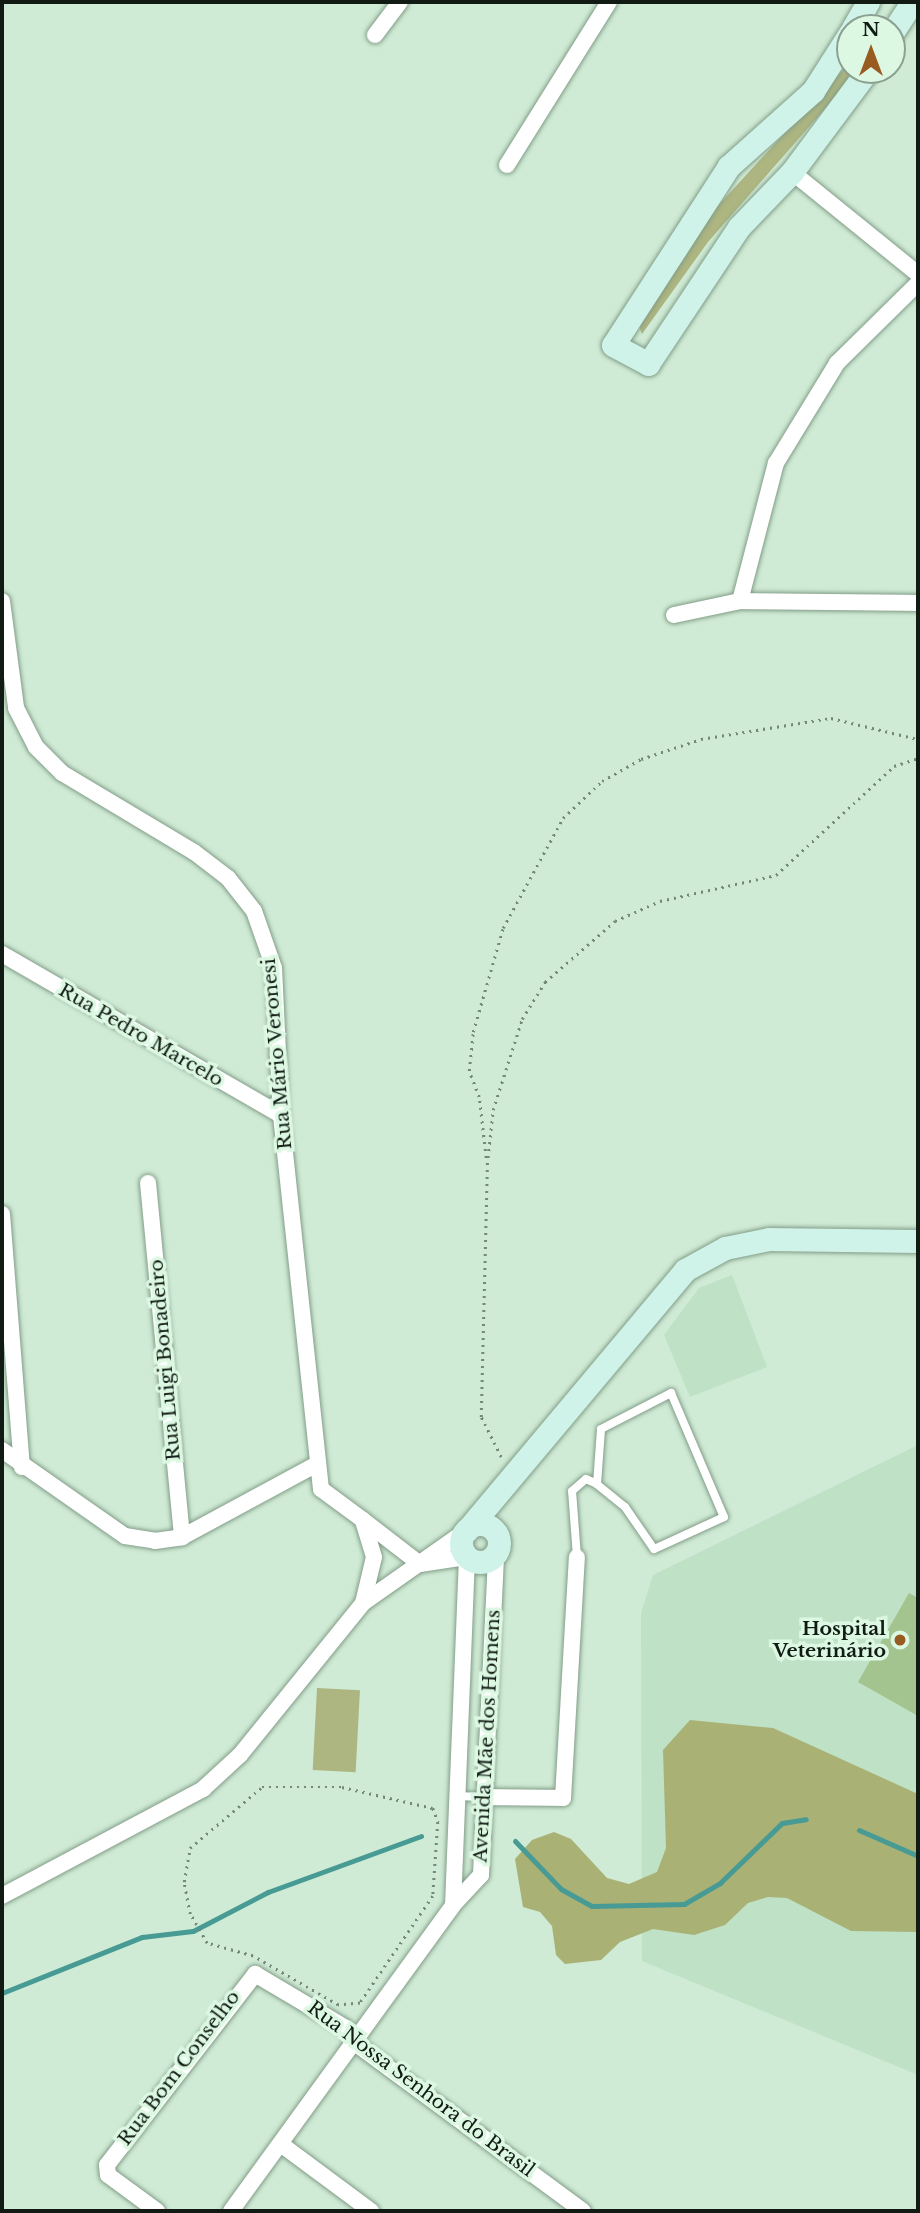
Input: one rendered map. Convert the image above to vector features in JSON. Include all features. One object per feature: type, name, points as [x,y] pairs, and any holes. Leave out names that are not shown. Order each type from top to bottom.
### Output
[{"type":"street","points":[[375,35],[400,2]]},
{"type":"street","points":[[507,164],[609,2]]},
{"type":"street","points":[[836,55],[813,91],[729,166],[613,345],[648,364],[739,227],[792,172],[858,84]]},
{"type":"street","points":[[792,172],[918,274]]},
{"type":"street","points":[[740,601],[776,463],[837,363],[918,283]]},
{"type":"street","name":"Rua Mário Veronesi","points":[[2,601],[16,708],[36,747],[62,773],[194,852],[228,878],[254,911],[274,968],[281,1115],[321,1489],[420,1564]]},
{"type":"street","points":[[674,615],[740,601],[918,603]]},
{"type":"street","name":"Rua Pedro Marcelo","points":[[2,954],[281,1115]]},
{"type":"street","name":"Rua Luigi Bonadeiro","points":[[148,1183],[182,1537]]},
{"type":"street","points":[[2,1214],[22,1467]]},
{"type":"street","points":[[467,1557],[461,1547],[467,1530],[685,1270],[725,1248],[769,1239],[918,1241]]},
{"type":"street","points":[[2,1450],[22,1467],[125,1536],[182,1537],[317,1464]]},
{"type":"street","points":[[420,1564],[467,1557],[485,1562],[496,1555],[496,1531],[508,1482]]},
{"type":"street","points":[[363,1520],[374,1557],[363,1604]]},
{"type":"street","points":[[2,1896],[203,1789],[240,1755],[363,1604],[467,1530],[478,1524],[496,1531]]},
{"type":"street","name":"Avenida Mãe dos Homens","points":[[230,2211],[282,2145],[453,1905],[481,1875],[496,1555]]},
{"type":"street","name":"Avenida Mãe dos Homens","points":[[453,1905],[455,1796],[467,1557]]},
{"type":"street","points":[[484,1797],[563,1798],[578,1557]]},
{"type":"street","name":"Rua Nossa Senhora do Brasil","points":[[255,1975],[346,2028],[355,2043],[583,2211]]},
{"type":"street","name":"Rua Bom Conselho","points":[[157,2211],[108,2175],[107,2165],[255,1975]]},
{"type":"street","points":[[282,2145],[371,2211]]},
{"type":"lane","points":[[578,1557],[572,1491],[586,1479],[597,1483],[625,1507],[654,1549],[724,1517],[671,1392],[603,1423],[597,1483]]},
{"type":"lane","points":[[455,1796],[484,1797]]},
{"type":"path","points":[[487,1165],[479,1097],[469,1071],[472,1032],[503,928],[563,818],[621,770],[701,739],[831,718],[918,739]]},
{"type":"path","points":[[508,1482],[481,1417],[487,1165],[493,1110],[522,1019],[545,982],[579,948],[615,921],[660,901],[776,875],[894,766],[918,758]]},
{"type":"path","points":[[262,1787],[342,1787],[433,1808],[438,1822],[433,1896],[360,2003],[338,2005],[253,1956],[207,1942],[190,1914],[184,1882],[190,1848],[262,1787]]},
{"type":"shaded area","points":[[836,77],[836,84],[847,84],[708,242],[642,334],[638,324],[714,210]]},
{"type":"shaded area","points":[[732,1275],[767,1367],[690,1397],[664,1335],[699,1288]]},
{"type":"shaded area","points":[[918,1445],[918,2075],[642,1961],[641,1613],[653,1575]]},
{"type":"shaded area","points":[[317,1688],[360,1690],[356,1772],[313,1770]]},
{"type":"green space","points":[[690,1720],[773,1728],[918,1794],[918,1932],[851,1931],[787,1898],[768,1897],[748,1903],[725,1925],[694,1935],[653,1929],[620,1942],[601,1960],[565,1964],[556,1955],[552,1926],[540,1912],[523,1907],[515,1859],[532,1840],[554,1832],[571,1839],[607,1878],[629,1884],[657,1872],[666,1848],[663,1750]]},
{"type":"building","name":"Hospital Veterinário","points":[[909,1593],[918,1598],[918,1716],[858,1682]]},
{"type":"waterway","points":[[515,1841],[561,1889],[592,1906],[684,1904],[720,1883],[782,1823],[806,1819]]},
{"type":"waterway","points":[[859,1830],[918,1856]]},
{"type":"waterway","points":[[2,1993],[142,1937],[193,1931],[268,1892],[421,1836]]},
{"type":"place","name":"Hospital Veterinário","points":[[900,1640]]}]
